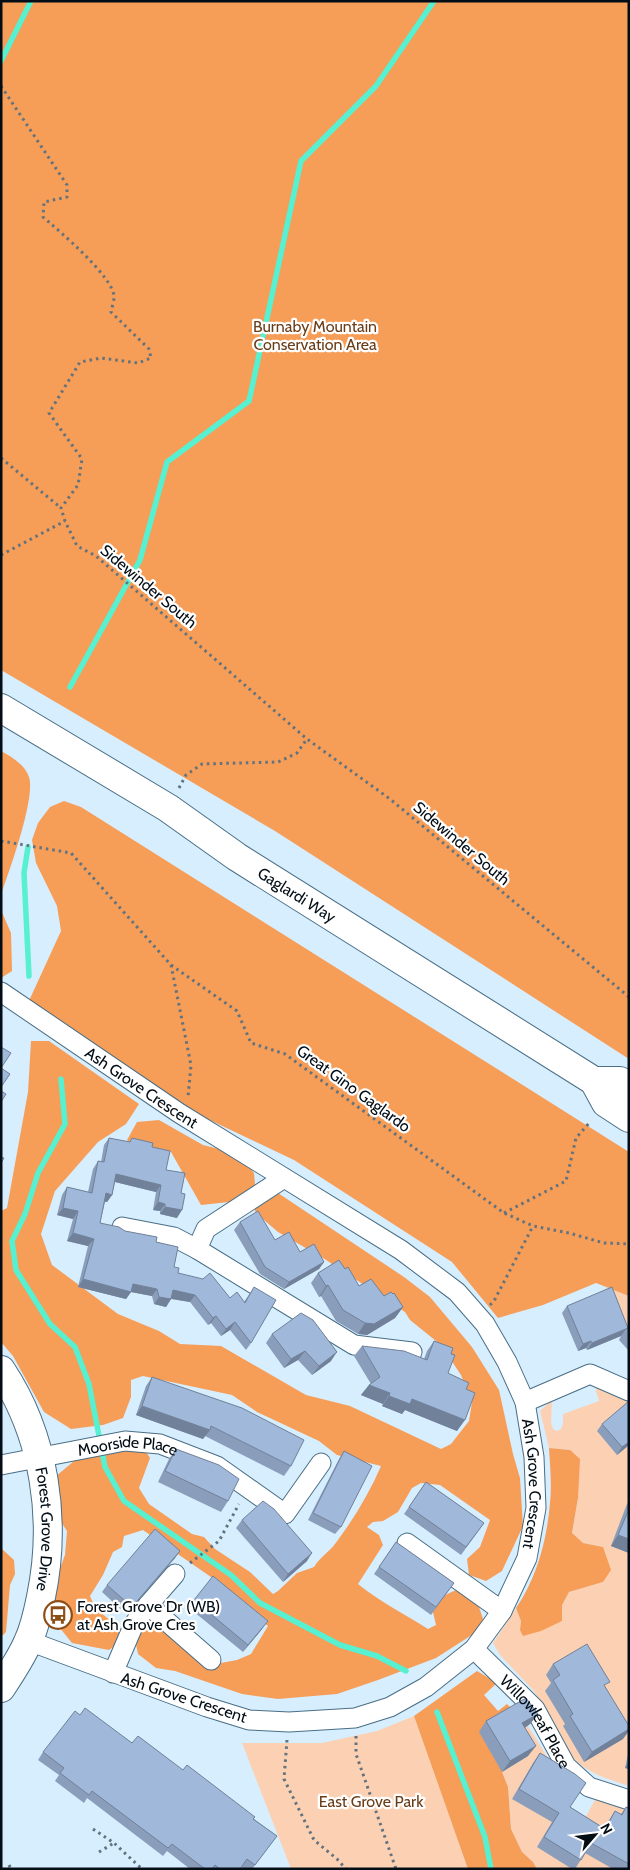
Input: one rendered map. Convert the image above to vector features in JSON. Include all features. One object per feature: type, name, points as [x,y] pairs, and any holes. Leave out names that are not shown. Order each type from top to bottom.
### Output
[{"type":"main road","name":"Gaglardi Way","points":[[1,708],[168,808],[236,857],[600,1092],[629,1118]]},
{"type":"main road","points":[[600,1092],[620,1081],[629,1087]]},
{"type":"main road","name":"Forest Grove Drive","points":[[1,1370],[14,1390],[30,1425],[40,1458],[46,1496],[49,1537],[46,1572],[36,1619],[29,1641],[1,1688]]},
{"type":"street","name":"Ash Grove Crescent","points":[[1,992],[179,1113],[401,1250],[457,1292],[485,1324],[507,1362],[525,1402],[534,1457],[536,1508],[527,1558],[502,1611],[474,1649],[426,1687],[390,1707],[355,1718],[324,1721],[283,1722],[249,1720],[207,1707],[29,1641]]},
{"type":"street","points":[[197,1248],[206,1229],[284,1178]]},
{"type":"street","points":[[122,1227],[174,1237],[197,1248],[354,1345],[412,1352]]},
{"type":"street","points":[[525,1402],[590,1374],[629,1391]]},
{"type":"street","name":"Moorside Place","points":[[1,1465],[125,1441],[160,1444],[217,1466],[285,1514],[321,1463]]},
{"type":"street","points":[[406,1543],[502,1611]]},
{"type":"street","points":[[113,1673],[134,1624],[175,1574]]},
{"type":"street","points":[[148,1605],[211,1660]]},
{"type":"street","name":"Willowleaf Place","points":[[474,1649],[535,1709],[566,1766],[589,1787],[629,1800]]},
{"type":"path","points":[[1,458],[62,508],[78,485],[82,459],[49,413],[80,362],[101,358],[138,363],[151,358],[149,349],[111,312],[114,295],[108,282],[83,253],[43,217],[44,202],[67,197],[67,185],[2,86]]},
{"type":"path","name":"Sidewinder South","points":[[62,508],[65,521],[76,546],[96,556],[307,739],[390,799],[629,997]]},
{"type":"path","points":[[1,555],[65,521]]},
{"type":"path","points":[[168,808],[186,775],[202,764],[278,762],[297,752],[307,739]]},
{"type":"path","name":"Great Gino Gaglardo","points":[[1,841],[70,853],[171,965],[236,1011],[251,1043],[285,1054],[504,1213],[533,1226],[570,1233],[604,1243],[629,1244]]},
{"type":"path","points":[[171,965],[191,1065],[189,1095],[179,1113]]},
{"type":"path","points":[[504,1213],[566,1181],[576,1138],[600,1092]]},
{"type":"path","points":[[478,1316],[494,1301],[533,1226]]},
{"type":"path","points":[[195,1560],[218,1542],[248,1488]]},
{"type":"path","points":[[355,1718],[356,1754],[396,1869]]},
{"type":"path","points":[[283,1722],[287,1743],[284,1779],[314,1840],[337,1858],[346,1869]]},
{"type":"path","points":[[93,1829],[114,1843],[142,1869]]},
{"type":"path","points":[[98,1852],[114,1843]]},
{"type":"green space","name":"Burnaby Mountain Conservation Area","points":[[1,1],[629,1],[629,1059],[275,831],[1,670]]},
{"type":"green space","points":[[1,751],[21,765],[29,777],[30,787],[29,801],[21,835],[1,894]]},
{"type":"green space","points":[[64,801],[81,807],[629,1152],[629,1296],[596,1283],[543,1305],[498,1318],[452,1262],[294,1160],[153,1093],[28,1003],[61,931],[57,906],[36,863],[32,840],[38,823],[50,807]]},
{"type":"green space","points":[[1,910],[11,933],[12,971],[1,978]]},
{"type":"green space","points":[[31,1041],[49,1041],[139,1104],[126,1124],[98,1142],[55,1191],[41,1234],[52,1265],[118,1314],[159,1331],[180,1344],[221,1346],[306,1395],[350,1406],[441,1449],[451,1444],[469,1421],[472,1402],[461,1375],[441,1345],[410,1320],[405,1312],[323,1258],[278,1232],[257,1214],[254,1209],[278,1193],[404,1277],[430,1297],[472,1347],[499,1390],[520,1478],[523,1526],[502,1571],[486,1581],[469,1575],[467,1559],[480,1547],[490,1520],[440,1485],[421,1483],[412,1488],[398,1512],[383,1521],[373,1522],[367,1527],[379,1535],[383,1545],[358,1584],[428,1629],[436,1625],[432,1608],[439,1598],[456,1590],[478,1604],[483,1619],[478,1631],[436,1658],[337,1694],[278,1699],[242,1694],[175,1671],[156,1668],[138,1654],[135,1639],[146,1628],[157,1626],[162,1627],[210,1665],[237,1660],[251,1654],[268,1626],[211,1577],[143,1530],[124,1536],[122,1547],[113,1552],[103,1575],[90,1596],[95,1608],[122,1630],[123,1640],[109,1650],[72,1643],[47,1612],[47,1604],[65,1555],[67,1531],[53,1510],[55,1477],[74,1461],[113,1448],[136,1436],[150,1458],[139,1488],[149,1504],[192,1534],[204,1537],[215,1549],[250,1572],[273,1594],[297,1573],[314,1567],[332,1547],[348,1526],[381,1466],[337,1455],[319,1441],[257,1412],[232,1395],[143,1376],[131,1380],[131,1397],[123,1418],[103,1425],[71,1429],[44,1412],[13,1356],[1,1342],[1,1211],[7,1208],[28,1092]]},
{"type":"green space","points":[[159,1120],[203,1145],[239,1154],[254,1173],[255,1185],[229,1202],[201,1205],[171,1152],[131,1144],[127,1140],[137,1122]]},
{"type":"green space","points":[[612,1288],[629,1296],[629,1331],[622,1332],[605,1289]]},
{"type":"green space","points":[[596,1387],[615,1389],[629,1404],[629,1786],[597,1775],[571,1755],[534,1691],[500,1655],[493,1643],[516,1608],[521,1621],[520,1630],[562,1621],[562,1605],[569,1592],[603,1582],[603,1547],[583,1543],[572,1534],[578,1498],[570,1450],[549,1448],[540,1411],[552,1400],[551,1422],[553,1429],[557,1431],[561,1429],[563,1414],[599,1401]]},
{"type":"green space","points":[[549,1448],[570,1450],[580,1459],[578,1498],[572,1533],[583,1543],[603,1547],[611,1570],[603,1582],[569,1592],[562,1605],[562,1621],[541,1631],[523,1636],[520,1630],[521,1621],[516,1608],[530,1584],[540,1558],[549,1517],[551,1475]]},
{"type":"green space","points":[[1,1548],[14,1560],[15,1574],[10,1585],[6,1632],[1,1637]]},
{"type":"green space","points":[[477,1671],[497,1683],[484,1695],[498,1711],[507,1704],[514,1711],[502,1772],[508,1787],[511,1829],[522,1852],[533,1862],[537,1869],[468,1869],[414,1716]]},
{"type":"green space","name":"East Grove Park","points":[[414,1716],[468,1869],[291,1869],[242,1743],[322,1743],[377,1731]]},
{"type":"green space","points":[[528,1726],[561,1779],[569,1809],[584,1820],[596,1798],[629,1805],[629,1869],[537,1869],[533,1862],[522,1852],[511,1829],[508,1787],[502,1772],[528,1756],[515,1734]]},
{"type":"building","points":[[1,1047],[11,1053],[1,1068]]},
{"type":"building","points":[[1,1068],[10,1074],[1,1087]]},
{"type":"building","points":[[1,1091],[6,1094],[1,1102]]},
{"type":"building","points":[[109,1138],[130,1142],[132,1138],[153,1143],[152,1147],[170,1151],[166,1170],[185,1173],[181,1193],[185,1194],[182,1210],[165,1207],[165,1204],[158,1202],[161,1185],[116,1174],[112,1195],[106,1193],[100,1223],[119,1227],[125,1231],[157,1237],[156,1242],[178,1247],[174,1267],[179,1268],[178,1273],[203,1279],[210,1273],[230,1298],[237,1292],[245,1303],[254,1287],[276,1300],[251,1343],[235,1322],[226,1329],[216,1316],[213,1318],[195,1295],[173,1290],[171,1299],[159,1297],[157,1289],[133,1284],[131,1292],[83,1279],[94,1239],[73,1233],[78,1211],[63,1208],[67,1187],[92,1193],[98,1161],[104,1162]]},
{"type":"building","points":[[258,1211],[275,1240],[289,1232],[300,1252],[314,1244],[324,1262],[289,1282],[265,1267],[240,1222]]},
{"type":"building","points":[[339,1260],[345,1269],[348,1267],[359,1286],[371,1279],[384,1296],[391,1292],[394,1293],[403,1307],[374,1324],[365,1323],[343,1310],[328,1285],[326,1286],[318,1273]]},
{"type":"building","points":[[612,1287],[628,1328],[592,1343],[591,1341],[583,1344],[567,1306]]},
{"type":"building","points":[[301,1313],[313,1320],[337,1352],[319,1366],[305,1351],[291,1359],[272,1334]]},
{"type":"building","points":[[434,1341],[453,1348],[451,1354],[455,1355],[448,1373],[469,1383],[466,1389],[475,1393],[465,1420],[412,1399],[410,1404],[389,1396],[390,1393],[369,1385],[380,1377],[362,1346],[404,1351],[427,1360]]},
{"type":"building","points":[[152,1377],[242,1408],[304,1440],[291,1466],[211,1426],[210,1430],[142,1406]]},
{"type":"building","points":[[629,1401],[629,1442],[622,1447],[602,1424]]},
{"type":"building","points":[[176,1449],[219,1465],[239,1479],[228,1501],[165,1471]]},
{"type":"building","points":[[344,1451],[372,1466],[341,1527],[313,1513]]},
{"type":"building","points":[[426,1482],[484,1523],[466,1547],[409,1507]]},
{"type":"building","points":[[263,1501],[274,1509],[312,1553],[288,1574],[242,1520]]},
{"type":"building","points":[[629,1509],[629,1539],[618,1535]]},
{"type":"building","points":[[155,1529],[180,1551],[132,1607],[107,1585]]},
{"type":"building","points":[[396,1542],[454,1583],[436,1607],[379,1567]]},
{"type":"building","points":[[213,1576],[268,1621],[248,1645],[194,1600]]},
{"type":"building","points":[[587,1644],[610,1682],[604,1685],[629,1726],[629,1729],[592,1752],[570,1716],[573,1714],[553,1680],[560,1675],[553,1664]]},
{"type":"building","points":[[526,1698],[538,1714],[522,1723],[536,1746],[510,1761],[486,1721]]},
{"type":"building","points":[[85,1708],[132,1743],[138,1736],[183,1770],[187,1765],[255,1817],[253,1819],[277,1836],[255,1865],[247,1859],[240,1869],[220,1869],[215,1865],[212,1869],[205,1869],[172,1844],[168,1848],[92,1791],[89,1795],[60,1773],[64,1768],[43,1752],[75,1711],[80,1715]]},
{"type":"building","points":[[540,1753],[575,1774],[586,1783],[570,1807],[605,1829],[615,1811],[622,1815],[626,1807],[629,1808],[629,1864],[591,1843],[581,1860],[544,1837],[559,1813],[519,1789]]},
{"type":"waterway","points":[[1,61],[31,1]]},
{"type":"waterway","points":[[70,687],[140,560],[167,462],[249,401],[301,161],[376,86],[434,1]]},
{"type":"waterway","points":[[28,847],[24,873],[29,976]]},
{"type":"waterway","points":[[61,1079],[65,1124],[38,1173],[25,1214],[12,1241],[16,1270],[50,1324],[75,1347],[89,1384],[105,1467],[124,1501],[231,1575],[260,1603],[340,1645],[377,1656],[406,1671]]},
{"type":"waterway","points":[[437,1712],[485,1837],[491,1869]]},
{"type":"place","name":"Forest Grove Dr (WB) at Ash Grove Cres","points":[[58,1615]]}]
